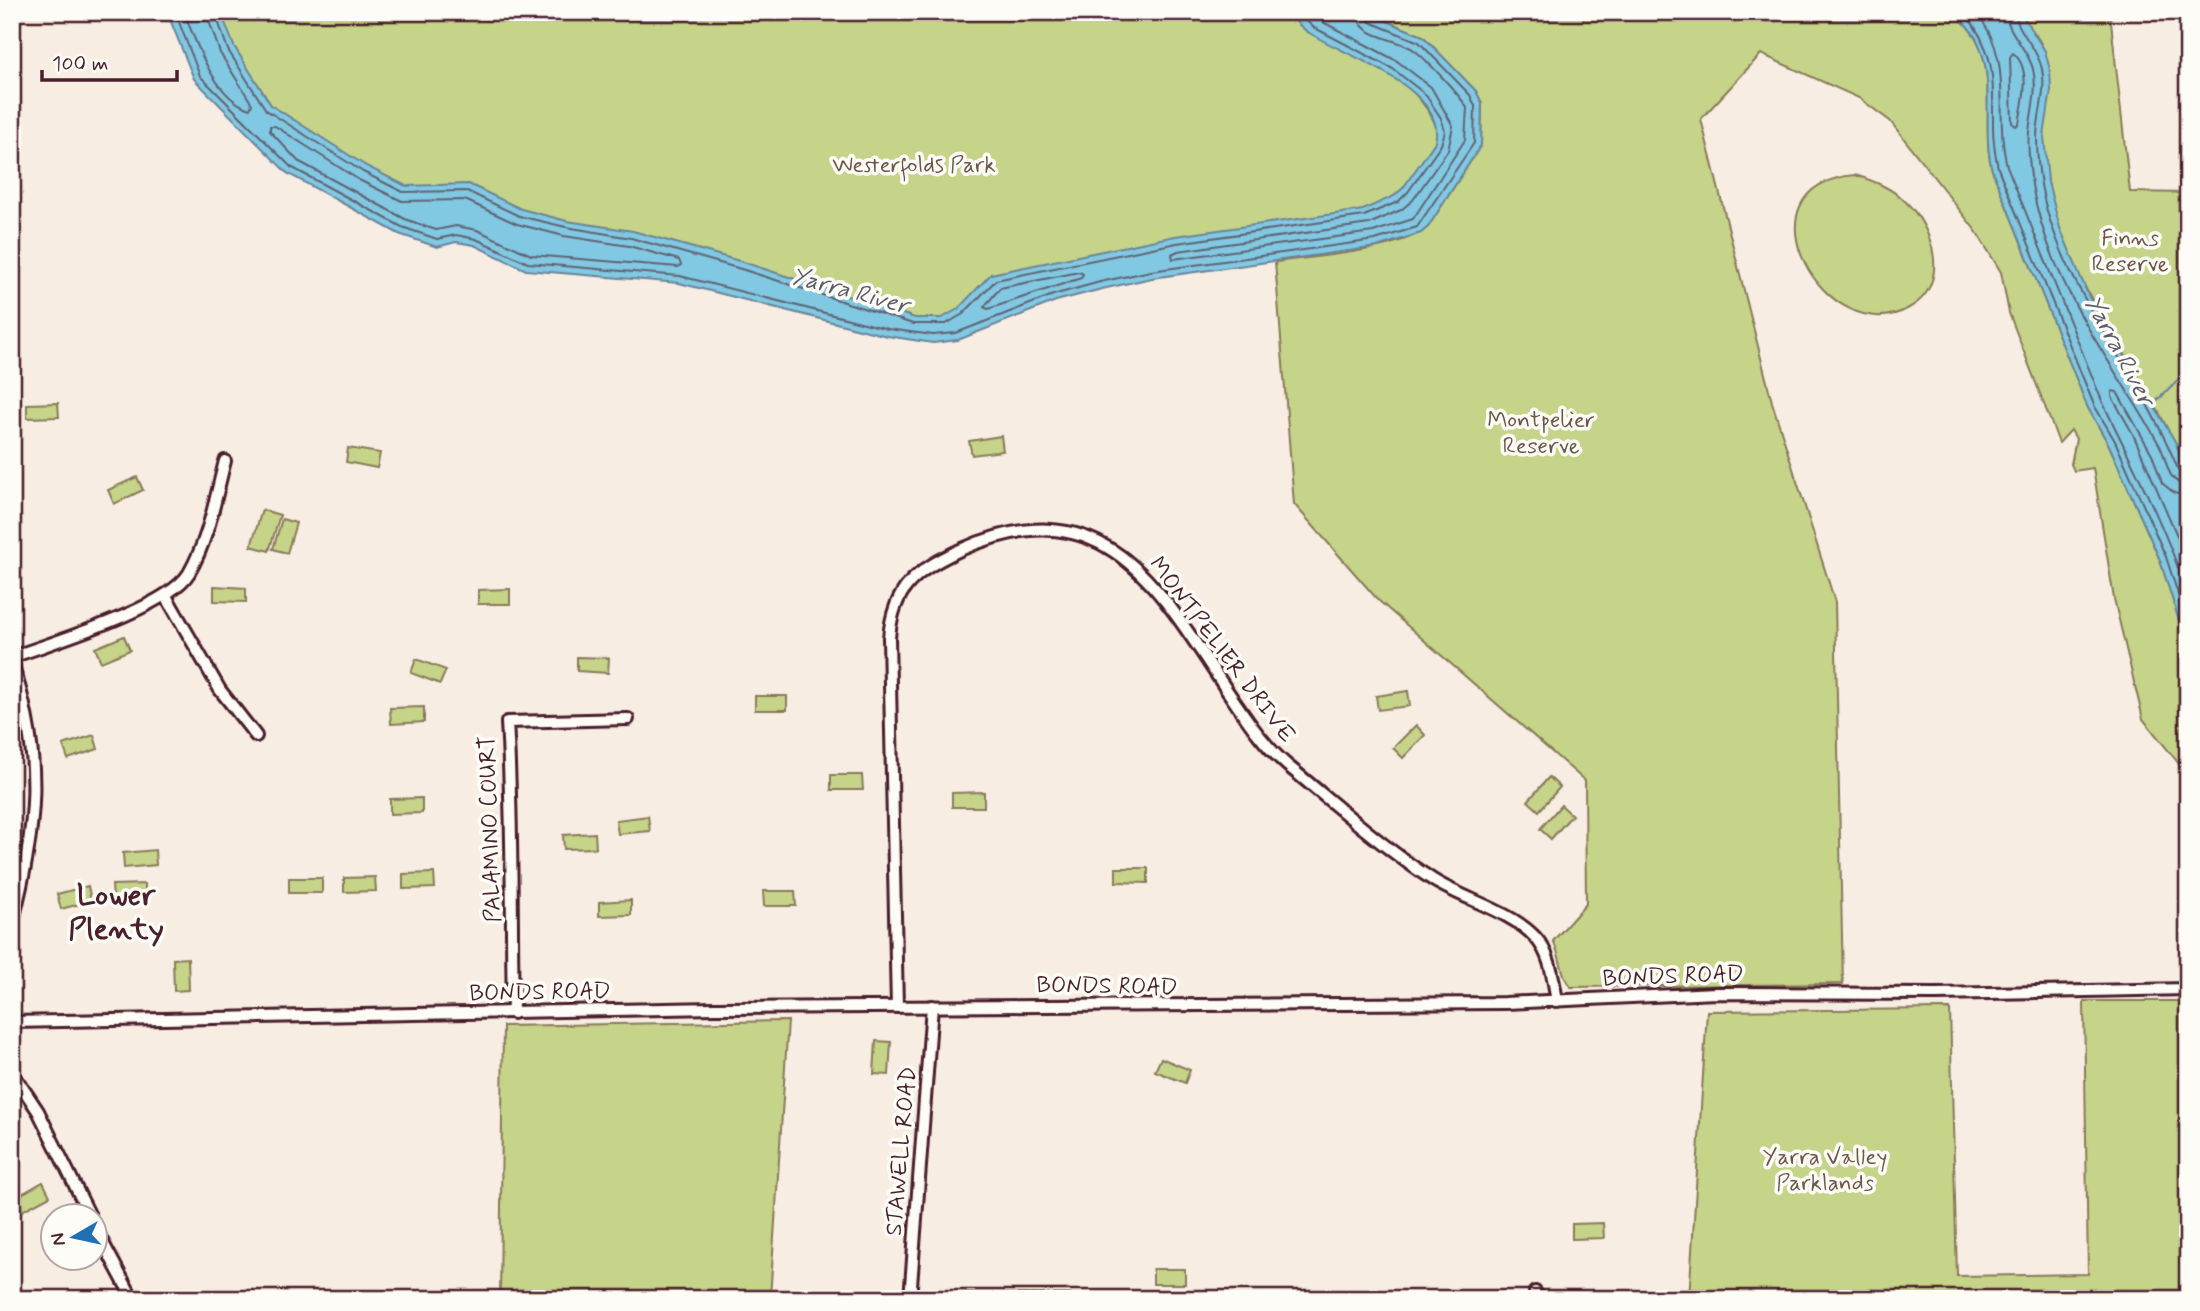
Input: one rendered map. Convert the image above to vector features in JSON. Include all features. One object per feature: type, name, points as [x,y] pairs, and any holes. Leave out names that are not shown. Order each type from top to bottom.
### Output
[{"type":"street","points":[[12,924],[35,799],[33,740],[12,660],[166,596],[188,575],[206,538],[225,461]]},
{"type":"street","name":"MONTPELIER DRIVE","points":[[897,1007],[889,638],[893,611],[905,586],[933,564],[986,539],[1031,530],[1065,533],[1098,541],[1147,576],[1270,749],[1369,832],[1433,880],[1518,924],[1536,938],[1549,960],[1557,1001]]},
{"type":"street","points":[[166,596],[220,690],[256,736]]},
{"type":"street","name":"PALAMINO COURT","points":[[513,1013],[513,903],[509,850],[512,789],[507,722],[628,719]]},
{"type":"street","name":"BONDS ROAD","points":[[12,1022],[932,1006],[1219,1007],[1557,1001],[1716,993],[2188,989]]},
{"type":"street","name":"STAWELL ROAD","points":[[910,1299],[932,1006]]},
{"type":"street","name":"BONDS ROAD","points":[[12,1028],[26,1022]]},
{"type":"street","points":[[13,1072],[38,1111],[83,1202]]},
{"type":"street","points":[[108,1252],[133,1299]]},
{"type":"green space","name":"Westerfolds Park","points":[[215,12],[1307,12],[1382,63],[1400,79],[1416,95],[1438,131],[1435,142],[1394,210],[950,323],[892,317],[414,200],[270,120]]},
{"type":"green space","name":"Montpelier Reserve","points":[[1365,12],[1955,12],[1974,35],[1986,70],[1992,170],[2088,408],[2109,445],[2160,560],[2188,649],[2188,775],[2143,719],[2114,599],[2093,468],[2074,471],[2071,464],[2076,439],[2071,430],[2059,443],[2009,313],[2001,272],[1976,231],[1890,121],[1859,98],[1761,54],[1701,119],[1772,402],[1835,602],[1843,984],[1571,987],[1565,978],[1553,941],[1586,904],[1585,781],[1378,600],[1294,504],[1275,262],[1355,252],[1414,235],[1428,227],[1481,145],[1482,104],[1476,91],[1423,36]]},
{"type":"green space","name":"Finns Reserve","points":[[2020,12],[2110,13],[2130,192],[2188,193],[2188,479],[2160,414],[2088,292],[2059,227],[2048,183],[2044,149],[2048,65],[2041,43]]},
{"type":"green space","points":[[1855,175],[1901,197],[1916,213],[1930,241],[1934,271],[1930,286],[1922,298],[1909,308],[1878,316],[1848,308],[1823,289],[1805,263],[1796,234],[1800,207],[1819,186]]},
{"type":"green space","points":[[58,403],[59,417],[27,418],[27,404]]},
{"type":"green space","points":[[1001,436],[1003,451],[972,455],[969,441]]},
{"type":"green space","points":[[348,448],[380,453],[377,468],[346,462]]},
{"type":"green space","points":[[137,477],[143,490],[114,504],[108,490]]},
{"type":"green space","points":[[262,510],[280,515],[269,551],[251,546]]},
{"type":"green space","points":[[282,519],[296,523],[287,553],[273,549]]},
{"type":"green space","points":[[214,586],[246,588],[246,602],[214,601]]},
{"type":"green space","points":[[510,589],[510,604],[478,604],[478,590]]},
{"type":"green space","points":[[124,636],[130,650],[101,662],[95,648]]},
{"type":"green space","points":[[577,657],[609,658],[608,673],[577,671]]},
{"type":"green space","points":[[416,659],[446,670],[440,684],[411,673]]},
{"type":"green space","points":[[1408,691],[1410,706],[1378,710],[1376,696]]},
{"type":"green space","points":[[755,696],[787,696],[787,710],[755,710]]},
{"type":"green space","points":[[424,707],[424,722],[391,724],[390,708]]},
{"type":"green space","points":[[1416,725],[1425,735],[1403,758],[1393,748]]},
{"type":"green space","points":[[94,735],[98,749],[68,759],[63,745]]},
{"type":"green space","points":[[831,775],[862,775],[863,790],[831,790]]},
{"type":"green space","points":[[1549,777],[1560,787],[1539,811],[1528,801]]},
{"type":"green space","points":[[984,792],[984,807],[952,807],[952,793]]},
{"type":"green space","points":[[422,798],[422,813],[390,814],[390,799]]},
{"type":"green space","points":[[1561,805],[1572,815],[1551,839],[1540,829]]},
{"type":"green space","points":[[648,816],[650,831],[618,834],[616,820]]},
{"type":"green space","points":[[595,833],[596,848],[564,849],[563,835]]},
{"type":"green space","points":[[155,850],[156,865],[124,868],[123,853]]},
{"type":"green space","points":[[1116,868],[1148,868],[1148,883],[1116,882]]},
{"type":"green space","points":[[434,873],[435,888],[403,889],[403,874]]},
{"type":"green space","points":[[375,877],[376,891],[344,892],[344,878]]},
{"type":"green space","points":[[289,878],[322,878],[322,893],[289,893]]},
{"type":"green space","points":[[145,884],[145,898],[113,899],[112,885]]},
{"type":"green space","points":[[88,886],[91,901],[61,909],[57,894]]},
{"type":"green space","points":[[763,891],[795,891],[796,906],[764,906]]},
{"type":"green space","points":[[631,900],[631,915],[599,916],[599,902]]},
{"type":"green space","points":[[188,958],[189,990],[174,991],[173,959]]},
{"type":"green space","name":"Yarra Valley Parklands","points":[[2084,1001],[2188,1001],[2188,1299],[1689,1299],[1707,1011],[1950,1009],[1957,1276],[2088,1274]]},
{"type":"green space","points":[[788,1021],[770,1299],[500,1299],[503,1026]]},
{"type":"green space","points":[[876,1041],[891,1042],[889,1075],[874,1074]]},
{"type":"green space","points":[[1161,1058],[1190,1070],[1185,1083],[1155,1071]]},
{"type":"green space","points":[[43,1182],[50,1196],[22,1211],[15,1198]]},
{"type":"green space","points":[[1603,1223],[1604,1238],[1572,1239],[1572,1224]]},
{"type":"green space","points":[[1153,1269],[1185,1269],[1185,1284],[1153,1284]]},
{"type":"green space","points":[[925,1293],[1224,1296],[1224,1299],[925,1299]]},
{"type":"water","points":[[167,12],[221,12],[234,46],[271,105],[366,166],[406,186],[469,184],[521,209],[567,221],[633,231],[743,262],[915,318],[942,318],[958,309],[991,274],[1175,236],[1363,210],[1394,196],[1403,188],[1435,142],[1435,123],[1426,106],[1411,90],[1391,76],[1308,32],[1287,12],[1365,12],[1423,36],[1476,91],[1482,103],[1481,145],[1428,227],[1421,233],[1377,247],[1152,278],[1102,289],[1056,301],[958,340],[933,343],[887,336],[679,283],[526,270],[474,245],[456,242],[437,247],[399,234],[287,173],[194,79]]},
{"type":"water","name":"Yarra River","points":[[1955,12],[2020,12],[2045,51],[2051,90],[2044,136],[2048,182],[2060,228],[2089,297],[2176,443],[2188,479],[2188,649],[2160,560],[2109,445],[2088,408],[1992,170],[1986,70],[1974,35]]},
{"type":"waterway","name":"Yarra River","points":[[2153,405],[2188,370]]},
{"type":"district","name":"Lower Plenty","points":[[116,911]]}]
